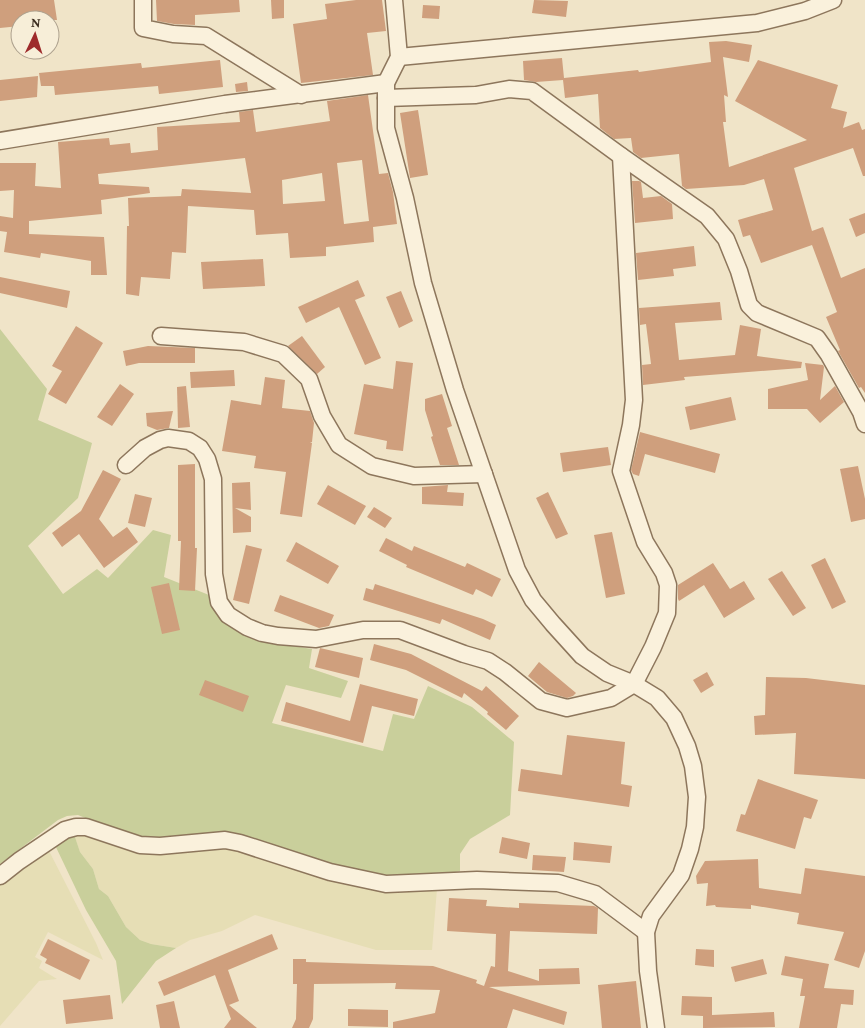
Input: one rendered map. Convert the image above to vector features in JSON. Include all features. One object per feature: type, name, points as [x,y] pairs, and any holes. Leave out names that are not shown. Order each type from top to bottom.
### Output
[{"type":"street","points":[[143,0],[144,28],[173,34],[206,36],[301,95]]},
{"type":"street","points":[[394,0],[399,57],[386,90],[386,128],[405,198],[423,284],[455,390],[517,570],[534,600],[582,656],[607,673],[634,684],[657,698],[674,718],[687,746],[693,766],[697,797],[695,827],[681,875],[651,916],[646,932],[648,971],[656,1028]]},
{"type":"street","points":[[399,57],[757,23],[833,0]]},
{"type":"street","points":[[0,141],[225,104],[301,95],[386,90],[476,94],[509,89],[532,91],[620,156],[707,216],[726,239],[739,271],[749,305],[757,314],[817,338],[834,363],[861,412],[865,424]]},
{"type":"street","points":[[126,465],[145,448],[168,438],[189,441],[200,448],[207,459],[214,479],[215,587],[218,602],[228,615],[247,627],[262,633],[278,636],[316,639],[363,630],[400,630],[488,661],[541,701],[567,708],[610,698],[634,684],[653,647],[667,612],[668,585],[664,573],[645,542],[621,471],[634,400],[620,156]]},
{"type":"street","points":[[161,336],[244,342],[283,354],[309,379],[322,416],[339,445],[372,466],[414,476],[484,474]]},
{"type":"street","points":[[0,876],[66,830],[86,826],[140,845],[160,846],[225,840],[240,843],[330,872],[386,884],[477,880],[558,883],[594,894],[646,932]]},
{"type":"shaded area","points":[[74,834],[213,844],[437,889],[432,950],[376,950],[255,915],[222,931],[190,940],[176,948],[151,944],[140,940],[126,927],[108,896],[99,889],[93,869],[80,852]]},
{"type":"shaded area","points":[[46,845],[103,960],[48,932],[35,957],[42,961],[39,968],[57,979],[39,981],[0,1026],[0,878]]},
{"type":"green space","points":[[0,329],[47,389],[38,420],[92,443],[78,498],[28,546],[63,594],[97,569],[108,578],[153,530],[171,535],[164,577],[209,595],[228,624],[262,641],[312,649],[309,668],[348,681],[341,698],[286,685],[272,723],[383,751],[393,714],[414,719],[428,686],[472,707],[514,742],[510,815],[470,839],[460,854],[460,871],[428,878],[383,878],[337,866],[170,839],[134,838],[78,815],[67,816],[58,820],[0,864]]},
{"type":"green space","points":[[74,834],[80,852],[93,869],[99,889],[108,896],[126,927],[140,940],[151,944],[176,948],[156,961],[122,1004],[116,961],[86,910],[54,843]]},
{"type":"building","points":[[0,0],[54,0],[56,10],[10,10],[10,27],[0,28]]},
{"type":"building","points":[[156,0],[239,0],[240,12],[195,15],[195,25],[174,24],[157,21]]},
{"type":"building","points":[[271,0],[284,0],[284,18],[272,19]]},
{"type":"building","points":[[356,0],[382,0],[386,31],[367,33],[373,75],[301,83],[293,24],[327,19],[325,4]]},
{"type":"building","points":[[534,0],[568,1],[566,17],[532,13]]},
{"type":"building","points":[[423,5],[440,6],[439,19],[422,18]]},
{"type":"building","points":[[726,41],[752,45],[749,62],[723,57],[728,97],[724,95],[726,122],[723,122],[729,167],[807,140],[735,101],[758,60],[838,85],[831,108],[847,112],[843,128],[859,122],[862,130],[865,129],[865,176],[863,176],[853,148],[794,168],[812,231],[823,227],[841,278],[865,268],[865,393],[861,387],[859,388],[838,351],[840,350],[826,317],[837,312],[812,245],[761,263],[750,235],[743,237],[738,220],[773,210],[764,179],[744,185],[686,189],[682,186],[679,154],[641,158],[633,152],[631,138],[614,139],[600,128],[598,94],[565,98],[563,80],[536,82],[524,80],[523,61],[562,58],[564,78],[638,70],[639,72],[711,62],[709,42]]},
{"type":"building","points":[[220,60],[223,87],[159,94],[158,86],[55,95],[54,86],[41,86],[39,73],[141,63],[142,68]]},
{"type":"building","points":[[38,76],[37,97],[0,101],[0,80]]},
{"type":"building","points":[[247,82],[248,91],[236,92],[235,84]]},
{"type":"building","points":[[368,95],[379,174],[388,173],[393,192],[397,224],[373,227],[374,242],[326,247],[326,256],[290,258],[288,233],[256,235],[254,210],[188,206],[186,253],[172,252],[170,279],[141,277],[139,296],[126,294],[127,226],[129,226],[128,198],[181,196],[182,189],[251,193],[245,158],[98,174],[99,184],[149,187],[150,193],[101,200],[102,214],[29,221],[29,234],[104,237],[107,275],[91,275],[91,261],[41,253],[40,258],[4,252],[7,232],[0,231],[0,216],[13,218],[14,190],[0,191],[0,163],[36,163],[35,186],[61,188],[58,142],[109,138],[110,145],[130,143],[131,153],[158,150],[157,127],[240,122],[239,112],[253,110],[256,132],[330,121],[327,101]],"holes":[[[362,160],[369,221],[344,224],[337,163]],[[322,173],[325,201],[283,204],[282,180]]]},
{"type":"building","points":[[418,110],[428,175],[410,178],[400,113]]},
{"type":"building","points":[[632,181],[641,182],[643,198],[661,196],[672,204],[673,219],[635,223]]},
{"type":"building","points":[[865,213],[865,233],[856,237],[849,219]]},
{"type":"building","points":[[694,246],[696,266],[673,269],[674,276],[638,280],[636,253]]},
{"type":"building","points":[[263,259],[265,286],[203,289],[201,262]]},
{"type":"building","points":[[0,277],[70,291],[67,308],[0,293]]},
{"type":"building","points":[[358,280],[365,296],[355,300],[381,358],[365,365],[339,307],[306,323],[298,307]]},
{"type":"building","points":[[401,291],[413,321],[399,328],[386,297]]},
{"type":"building","points":[[720,302],[722,320],[675,323],[679,360],[735,355],[740,325],[761,329],[757,356],[802,362],[801,368],[684,377],[685,380],[643,385],[642,365],[651,364],[646,324],[640,325],[639,308]]},
{"type":"building","points":[[76,326],[103,343],[66,404],[48,394],[62,371],[52,366]]},
{"type":"building","points":[[302,336],[325,367],[317,374],[288,346]]},
{"type":"building","points":[[148,346],[195,348],[195,363],[139,363],[126,366],[123,351]]},
{"type":"building","points":[[396,361],[413,363],[403,451],[386,449],[387,441],[354,434],[364,384],[393,389]]},
{"type":"building","points":[[805,363],[823,365],[824,367],[820,400],[835,386],[844,402],[820,423],[807,409],[768,409],[768,389],[808,380]]},
{"type":"building","points":[[234,370],[235,386],[191,388],[190,372]]},
{"type":"building","points":[[265,377],[285,380],[282,408],[310,411],[314,423],[312,442],[310,442],[312,443],[302,517],[280,514],[286,472],[254,468],[256,456],[222,451],[231,400],[261,405]]},
{"type":"building","points":[[120,384],[134,394],[112,426],[97,417]]},
{"type":"building","points":[[186,386],[190,427],[178,428],[177,387]]},
{"type":"building","points":[[442,394],[452,426],[447,428],[459,465],[440,465],[431,437],[433,436],[425,410],[425,399]]},
{"type":"building","points":[[731,397],[736,420],[690,430],[685,407]]},
{"type":"building","points":[[173,411],[169,428],[157,430],[147,426],[146,413]]},
{"type":"building","points":[[640,432],[720,454],[715,473],[645,454],[639,476],[633,474],[631,470]]},
{"type":"building","points":[[608,447],[611,465],[563,472],[560,453]]},
{"type":"building","points":[[195,464],[195,548],[197,548],[195,591],[179,590],[181,541],[178,541],[178,465]]},
{"type":"building","points":[[858,466],[865,499],[865,519],[851,522],[840,469]]},
{"type":"building","points":[[103,470],[121,479],[99,519],[113,537],[127,527],[138,542],[104,568],[79,534],[62,547],[52,533],[81,511]]},
{"type":"building","points":[[250,482],[251,510],[235,508],[251,517],[251,532],[233,533],[232,483]]},
{"type":"building","points":[[328,485],[366,506],[355,525],[317,504]]},
{"type":"building","points":[[448,485],[447,492],[464,493],[463,506],[422,504],[422,487]]},
{"type":"building","points":[[548,492],[568,534],[556,539],[536,498]]},
{"type":"building","points":[[135,494],[152,498],[145,527],[128,523]]},
{"type":"building","points":[[374,507],[392,518],[385,528],[367,517]]},
{"type":"building","points":[[612,532],[625,594],[606,598],[594,535]]},
{"type":"building","points":[[386,538],[412,551],[414,546],[465,567],[467,563],[501,579],[492,597],[476,589],[473,595],[406,567],[407,565],[379,551]]},
{"type":"building","points":[[296,542],[339,566],[328,584],[286,561]]},
{"type":"building","points":[[246,545],[262,549],[249,604],[233,600]]},
{"type":"building","points":[[825,558],[846,602],[832,609],[811,565]]},
{"type":"building","points":[[713,563],[730,589],[744,581],[755,599],[724,618],[704,585],[679,601],[678,599],[678,585]]},
{"type":"building","points":[[782,571],[806,608],[793,616],[768,579]]},
{"type":"building","points":[[169,583],[180,630],[162,634],[151,587]]},
{"type":"building","points":[[375,584],[483,619],[496,625],[490,640],[442,619],[440,624],[363,600],[366,588],[373,590]]},
{"type":"building","points":[[280,595],[334,615],[329,626],[319,628],[274,611]]},
{"type":"building","points":[[374,644],[411,654],[482,691],[486,686],[519,716],[506,730],[487,714],[488,712],[464,693],[462,698],[406,670],[370,660]]},
{"type":"building","points":[[320,648],[363,658],[359,678],[315,667]]},
{"type":"building","points":[[539,662],[576,693],[567,698],[547,692],[528,676]]},
{"type":"building","points":[[707,672],[714,685],[701,693],[693,680]]},
{"type":"building","points":[[766,677],[806,678],[865,685],[865,779],[794,774],[796,733],[755,735],[754,716],[765,715]]},
{"type":"building","points":[[205,680],[249,696],[243,712],[199,695]]},
{"type":"building","points":[[360,684],[418,699],[414,716],[372,706],[363,743],[281,721],[286,702],[350,721]]},
{"type":"building","points":[[567,735],[625,742],[621,784],[632,786],[629,807],[518,791],[521,769],[562,775]]},
{"type":"building","points":[[758,779],[818,800],[811,819],[804,817],[795,849],[736,831],[741,814],[745,815]]},
{"type":"building","points":[[502,837],[530,843],[527,859],[499,853]]},
{"type":"building","points":[[574,842],[612,846],[610,863],[573,860]]},
{"type":"building","points":[[533,855],[566,857],[564,872],[532,870]]},
{"type":"building","points":[[758,859],[759,888],[801,894],[805,868],[865,876],[865,951],[859,968],[834,960],[844,932],[797,924],[799,913],[751,905],[751,909],[716,907],[715,905],[706,906],[708,883],[697,884],[696,876],[705,861]]},
{"type":"building","points":[[449,898],[487,900],[486,906],[519,908],[519,903],[594,906],[598,908],[597,934],[510,931],[508,971],[539,981],[539,969],[579,968],[580,984],[489,987],[567,1012],[564,1025],[513,1009],[507,1028],[393,1028],[393,1022],[435,1013],[440,990],[395,989],[396,983],[314,984],[313,1019],[309,1028],[292,1028],[296,1019],[297,984],[293,984],[293,959],[306,959],[306,962],[433,966],[477,980],[476,983],[484,986],[491,966],[495,967],[496,934],[447,931]]},
{"type":"building","points":[[272,934],[278,949],[228,970],[239,1001],[229,1005],[257,1028],[224,1028],[231,1019],[215,975],[164,996],[158,982]]},
{"type":"building","points":[[48,939],[90,960],[80,980],[45,963],[47,959],[40,955]]},
{"type":"building","points":[[696,949],[714,950],[714,967],[695,965]]},
{"type":"building","points":[[785,956],[829,964],[824,988],[854,990],[853,1005],[841,1004],[837,1028],[799,1028],[805,996],[800,996],[803,979],[781,975]]},
{"type":"building","points":[[763,959],[767,974],[735,982],[731,967]]},
{"type":"building","points":[[636,981],[641,1028],[602,1028],[598,985]]},
{"type":"building","points":[[110,995],[113,1019],[66,1024],[63,1000]]},
{"type":"building","points":[[682,996],[712,997],[712,1015],[774,1012],[775,1027],[703,1028],[703,1016],[681,1015]]},
{"type":"building","points":[[174,1001],[180,1028],[160,1028],[156,1005]]},
{"type":"building","points":[[348,1009],[388,1010],[388,1027],[348,1026]]}]
